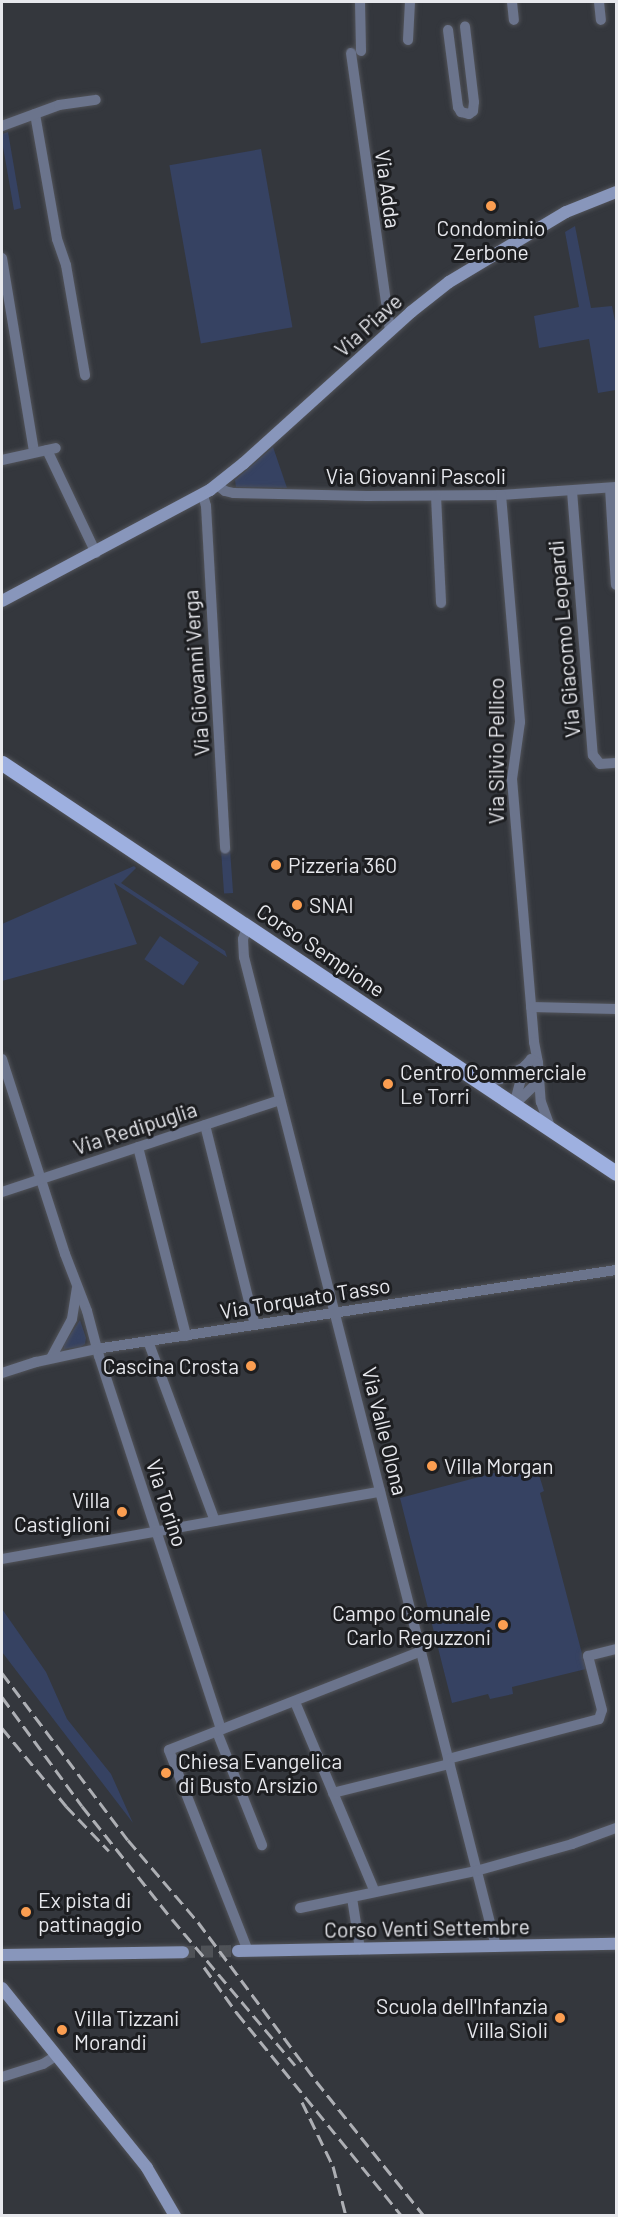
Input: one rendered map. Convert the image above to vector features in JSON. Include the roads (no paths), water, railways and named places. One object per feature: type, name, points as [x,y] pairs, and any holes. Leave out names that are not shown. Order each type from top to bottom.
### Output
[{"type":"main road","name":"Corso Sempione","points":[[2,763],[616,1173]]},
{"type":"street","name":"Via Adda","points":[[360,2],[356,52],[390,330]]},
{"type":"street","points":[[408,40],[410,2]]},
{"type":"street","points":[[512,2],[514,20]]},
{"type":"street","points":[[599,2],[602,20]]},
{"type":"street","points":[[448,30],[458,107],[461,112],[469,114],[473,111],[474,102],[465,27]]},
{"type":"street","points":[[2,126],[59,105],[96,100]]},
{"type":"street","points":[[35,114],[57,239],[66,266],[85,375]]},
{"type":"street","name":"Via Piave","points":[[2,601],[202,495],[218,484],[432,294],[465,271],[566,212],[616,192]]},
{"type":"street","points":[[2,258],[34,452]]},
{"type":"street","points":[[2,460],[52,449],[96,553]]},
{"type":"street","name":"Via Giovanni Pascoli","points":[[218,484],[225,491],[234,493],[436,496],[501,495],[613,487]]},
{"type":"street","points":[[613,487],[616,585]]},
{"type":"street","name":"Via Giacomo Leopardi","points":[[572,491],[593,755],[600,764],[616,763]]},
{"type":"street","name":"Via Giovanni Verga","points":[[202,495],[206,506],[225,848]]},
{"type":"street","name":"Via Silvio Pellico","points":[[501,495],[520,722],[512,779],[534,1042],[532,1068],[551,1129]]},
{"type":"street","points":[[436,496],[441,603]]},
{"type":"street","name":"Via Valle Olona","points":[[247,927],[243,937],[243,951],[496,1946]]},
{"type":"street","points":[[531,1007],[616,1010]]},
{"type":"street","name":"Via Torino","points":[[2,1059],[40,1179],[87,1311],[96,1349],[219,1731],[262,1845]]},
{"type":"street","points":[[479,1081],[500,1078],[532,1068]]},
{"type":"street","points":[[514,1105],[532,1068]]},
{"type":"street","name":"Via Silvio Pellico","points":[[514,1105],[532,1068]]},
{"type":"street","name":"Via Redipuglia","points":[[2,1192],[280,1100]]},
{"type":"street","points":[[205,1125],[255,1325]]},
{"type":"street","points":[[138,1147],[186,1336]]},
{"type":"street","name":"Via Torquato Tasso","points":[[2,1373],[51,1358],[96,1349],[616,1270]]},
{"type":"street","name":"Via Torino","points":[[51,1358],[72,1318],[77,1288]]},
{"type":"street","points":[[148,1341],[215,1521]]},
{"type":"street","points":[[2,1559],[380,1492]]},
{"type":"street","points":[[333,1793],[599,1719],[602,1710],[588,1656],[616,1649]]},
{"type":"street","points":[[243,1951],[169,1750],[421,1651]]},
{"type":"street","points":[[295,1702],[375,1892]]},
{"type":"street","points":[[300,1908],[476,1871],[572,1844],[616,1828]]},
{"type":"street","points":[[352,1898],[360,1949]]},
{"type":"street","name":"Corso Venti Settembre","points":[[243,1951],[616,1944]]},
{"type":"street","points":[[2,1955],[183,1952]]},
{"type":"street","points":[[2,1988],[147,2168],[175,2216]]},
{"type":"street","points":[[2,2077],[43,2064],[56,2056]]},
{"type":"tunnel","points":[[183,1952],[238,1951]]},
{"type":"railway","points":[[2,1673],[128,1840],[198,1922],[316,2081],[424,2216]]},
{"type":"railway","points":[[2,1697],[82,1806],[172,1919],[295,2065]]},
{"type":"railway","points":[[2,1728],[66,1806],[109,1851]]},
{"type":"railway","points":[[204,1967],[237,2013],[402,2216]]},
{"type":"railway","points":[[302,2102],[333,2166],[346,2216]]},
{"type":"place","name":"Condominio Zerbone","points":[[491,206]]},
{"type":"place","name":"Pizzeria 360","points":[[276,865]]},
{"type":"place","name":"SNAI","points":[[297,905]]},
{"type":"place","name":"Centro Commerciale Le Torri","points":[[388,1084]]},
{"type":"place","name":"Cascina Crosta","points":[[251,1366]]},
{"type":"place","name":"Villa Morgan","points":[[432,1466]]},
{"type":"place","name":"Villa Castiglioni","points":[[122,1512]]},
{"type":"place","name":"Campo Comunale Carlo Reguzzoni","points":[[503,1625]]},
{"type":"place","name":"Chiesa Evangelica di Busto Arsizio","points":[[166,1773]]},
{"type":"place","name":"Ex pista di pattinaggio","points":[[26,1912]]},
{"type":"place","name":"Scuola dell'Infanzia Villa Sioli","points":[[560,2018]]},
{"type":"place","name":"Villa Tizzani Morandi","points":[[62,2030]]}]
